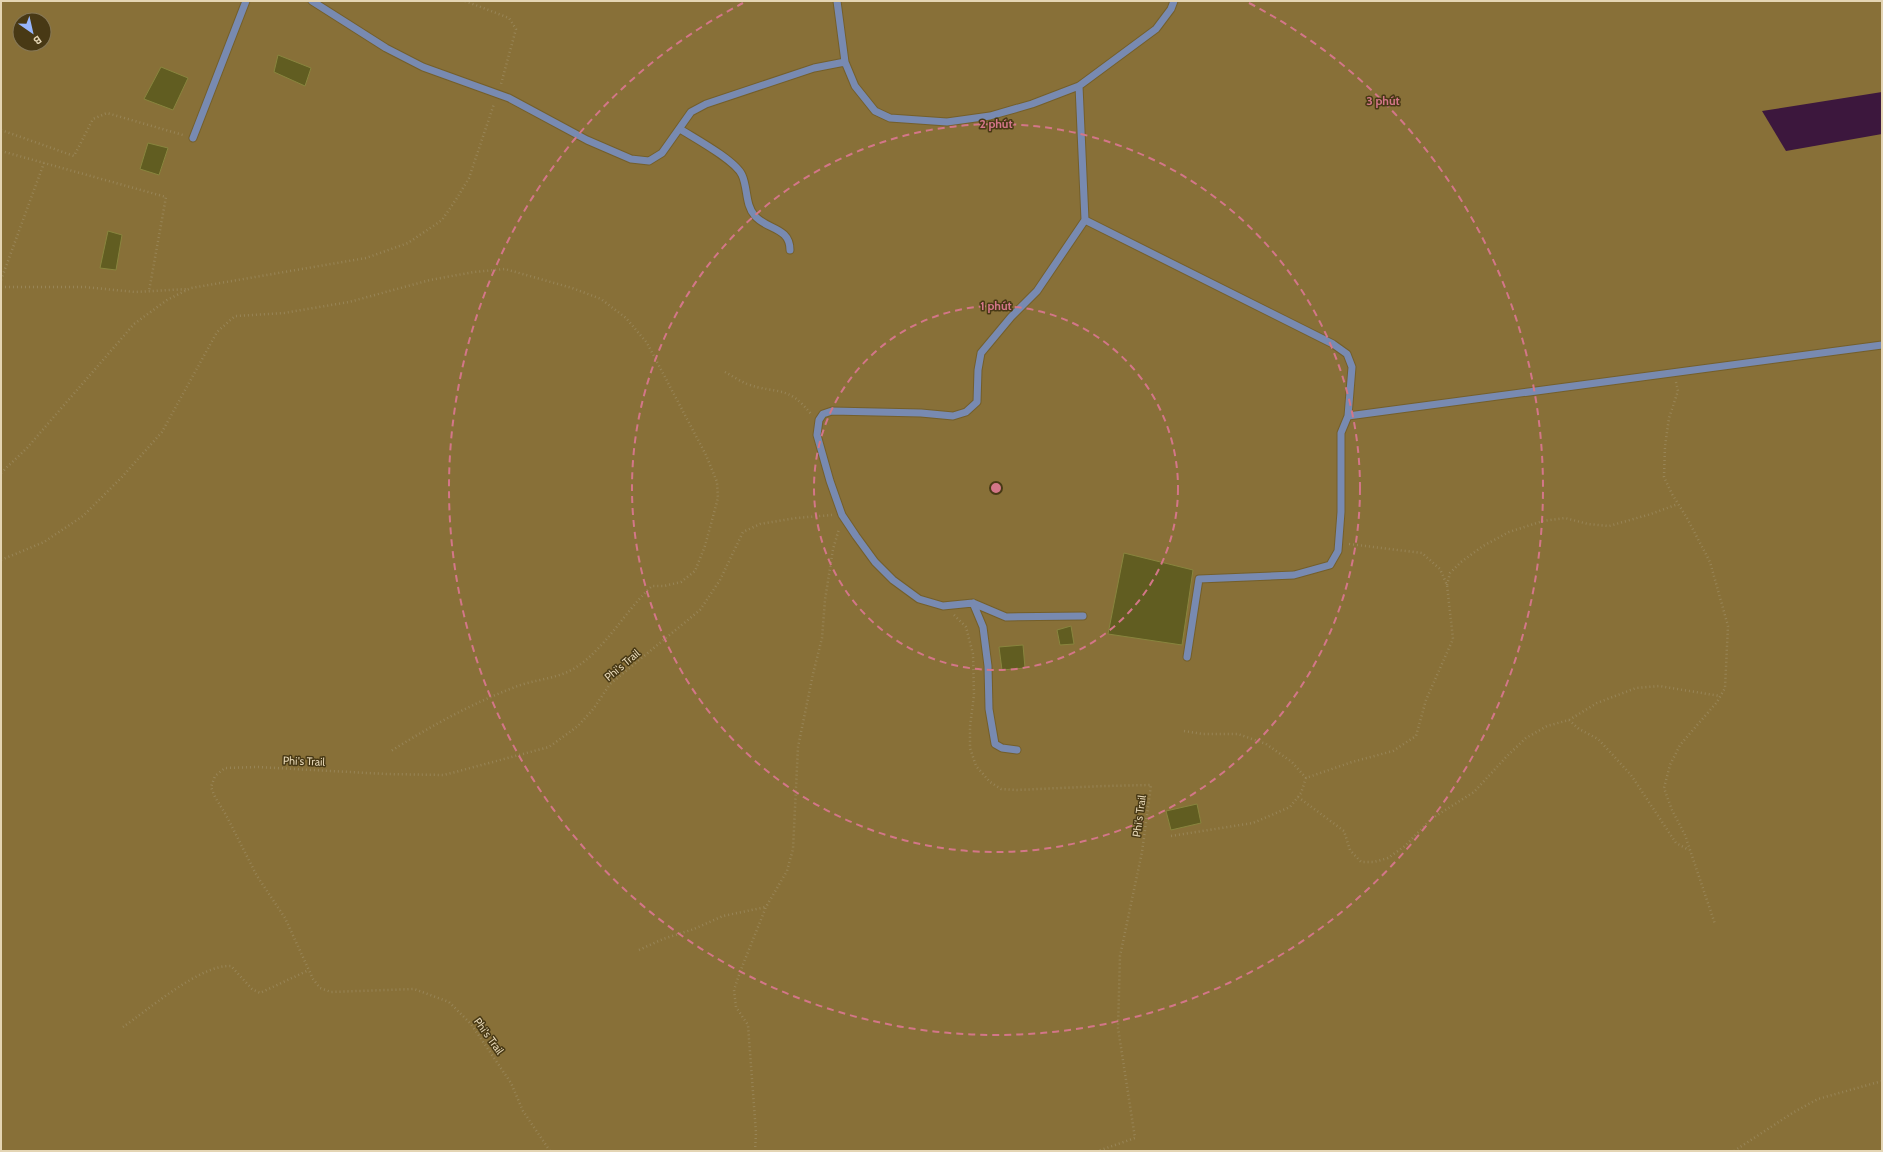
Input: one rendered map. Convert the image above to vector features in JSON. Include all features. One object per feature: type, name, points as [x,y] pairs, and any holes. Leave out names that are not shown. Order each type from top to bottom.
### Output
[{"type":"street","points":[[193,138],[246,1]]},
{"type":"street","points":[[312,1],[386,48],[423,66],[498,94],[587,140],[631,159],[649,160],[662,153],[691,112],[706,104],[806,70],[845,62]]},
{"type":"street","points":[[837,1],[845,62],[855,86],[875,110],[890,118],[948,122],[990,116],[1032,104],[1079,86],[1156,28],[1171,9],[1174,1]]},
{"type":"street","points":[[1079,86],[1085,220],[1036,291],[1011,317],[981,353],[977,402],[966,412],[953,416],[921,413],[832,411],[823,414],[819,420],[817,435],[830,481],[842,515],[875,562],[893,580],[919,599],[943,606],[973,603],[1006,617],[1083,616]]},
{"type":"street","points":[[680,129],[730,162],[742,174],[750,209],[761,222],[783,233],[788,238],[790,250]]},
{"type":"street","points":[[1085,220],[1333,344],[1347,354],[1352,367],[1348,416],[1341,433],[1341,512],[1338,551],[1330,565],[1294,575],[1199,579],[1187,657]]},
{"type":"street","points":[[1348,416],[1673,372],[1882,346]]},
{"type":"street","points":[[973,603],[983,626],[988,666],[989,709],[995,744],[1002,748],[1017,750]]},
{"type":"path","points":[[1,287],[85,287],[135,292],[191,288],[366,258],[408,243],[442,220],[469,178],[498,94],[516,29],[509,18],[465,1]]},
{"type":"path","points":[[1,130],[74,156],[92,119],[107,113],[193,138]]},
{"type":"path","points":[[1,151],[166,197],[149,291]]},
{"type":"path","points":[[1,280],[44,163]]},
{"type":"path","points":[[1,560],[44,542],[83,516],[122,477],[162,432],[217,332],[235,316],[284,313],[349,302],[438,279],[474,272],[505,269],[572,288],[601,299],[626,318],[647,343],[706,455],[717,482],[718,498],[705,546],[694,571],[681,582],[664,586],[652,586],[640,597],[590,656],[578,667],[552,678],[531,681],[488,698],[441,721],[391,750]]},
{"type":"path","points":[[1,473],[27,448],[134,324],[167,300],[191,288]]},
{"type":"path","points":[[725,372],[747,384],[784,392],[800,401],[811,415],[817,427]]},
{"type":"path","points":[[1673,372],[1678,391],[1669,418],[1664,446],[1664,477],[1710,562],[1728,626],[1725,688],[1680,745],[1670,765],[1664,788],[1672,810],[1685,835],[1715,924]]},
{"type":"path","points":[[1447,586],[1450,573],[1461,562],[1483,546],[1509,532],[1543,521],[1565,518],[1588,524],[1609,526],[1651,514],[1678,504]]},
{"type":"path","points":[[755,1151],[756,1133],[748,1025],[736,1007],[734,990],[766,907],[787,870],[793,849],[798,747],[822,638],[825,600],[833,549],[842,515]]},
{"type":"path","name":"Phi's Trail","points":[[550,1151],[523,1111],[511,1083],[471,1024],[449,1002],[414,988],[331,992],[320,988],[313,979],[285,918],[257,876],[226,815],[214,797],[211,787],[215,776],[225,768],[258,767],[386,774],[444,775],[549,747],[578,726],[594,708],[610,684],[700,610],[720,580],[743,532],[760,524],[796,518],[842,515]]},
{"type":"path","points":[[1171,836],[1253,823],[1290,807],[1298,797],[1306,778],[1352,762],[1393,751],[1416,736],[1426,700],[1453,639],[1447,586],[1440,568],[1422,552],[1387,547],[1353,546],[1339,541]]},
{"type":"path","name":"Phi's Trail","points":[[943,606],[966,627],[973,654],[974,695],[970,726],[970,748],[976,766],[990,782],[1001,789],[1017,790],[1104,786],[1152,786],[1142,852],[1120,956],[1118,1028],[1135,1138],[1098,1151]]},
{"type":"path","points":[[1298,797],[1344,832],[1350,850],[1361,862],[1374,862],[1388,858],[1405,846],[1431,819],[1474,792],[1507,756],[1526,738],[1547,726],[1569,720],[1597,702],[1636,688],[1659,686],[1720,696]]},
{"type":"path","points":[[1569,720],[1579,729],[1598,739],[1612,753],[1631,775],[1676,843],[1689,850]]},
{"type":"path","points":[[1184,731],[1203,734],[1238,734],[1266,744],[1292,762],[1306,778]]},
{"type":"path","points":[[640,950],[663,939],[694,929],[723,916],[766,907]]},
{"type":"path","points":[[123,1027],[186,983],[222,965],[231,966],[252,989],[260,993],[309,970]]},
{"type":"path","points":[[1734,1151],[1794,1112],[1818,1099],[1882,1081]]},
{"type":"shaded area","points":[[1,1],[1882,1],[1882,1151],[1,1151]]},
{"type":"shaded area","points":[[1882,92],[1882,134],[1786,151],[1762,111]]},
{"type":"building","points":[[278,55],[311,68],[305,86],[274,72]]},
{"type":"building","points":[[161,67],[188,78],[173,110],[144,99]]},
{"type":"building","points":[[148,143],[168,148],[159,175],[140,169]]},
{"type":"building","points":[[108,231],[122,235],[116,270],[100,268]]},
{"type":"building","points":[[1124,553],[1193,570],[1182,645],[1108,634]]},
{"type":"building","points":[[1071,626],[1074,644],[1060,645],[1057,630]]},
{"type":"building","points":[[1023,645],[1025,668],[1002,670],[999,647]]},
{"type":"building","points":[[1197,804],[1201,823],[1171,830],[1166,811]]}]
